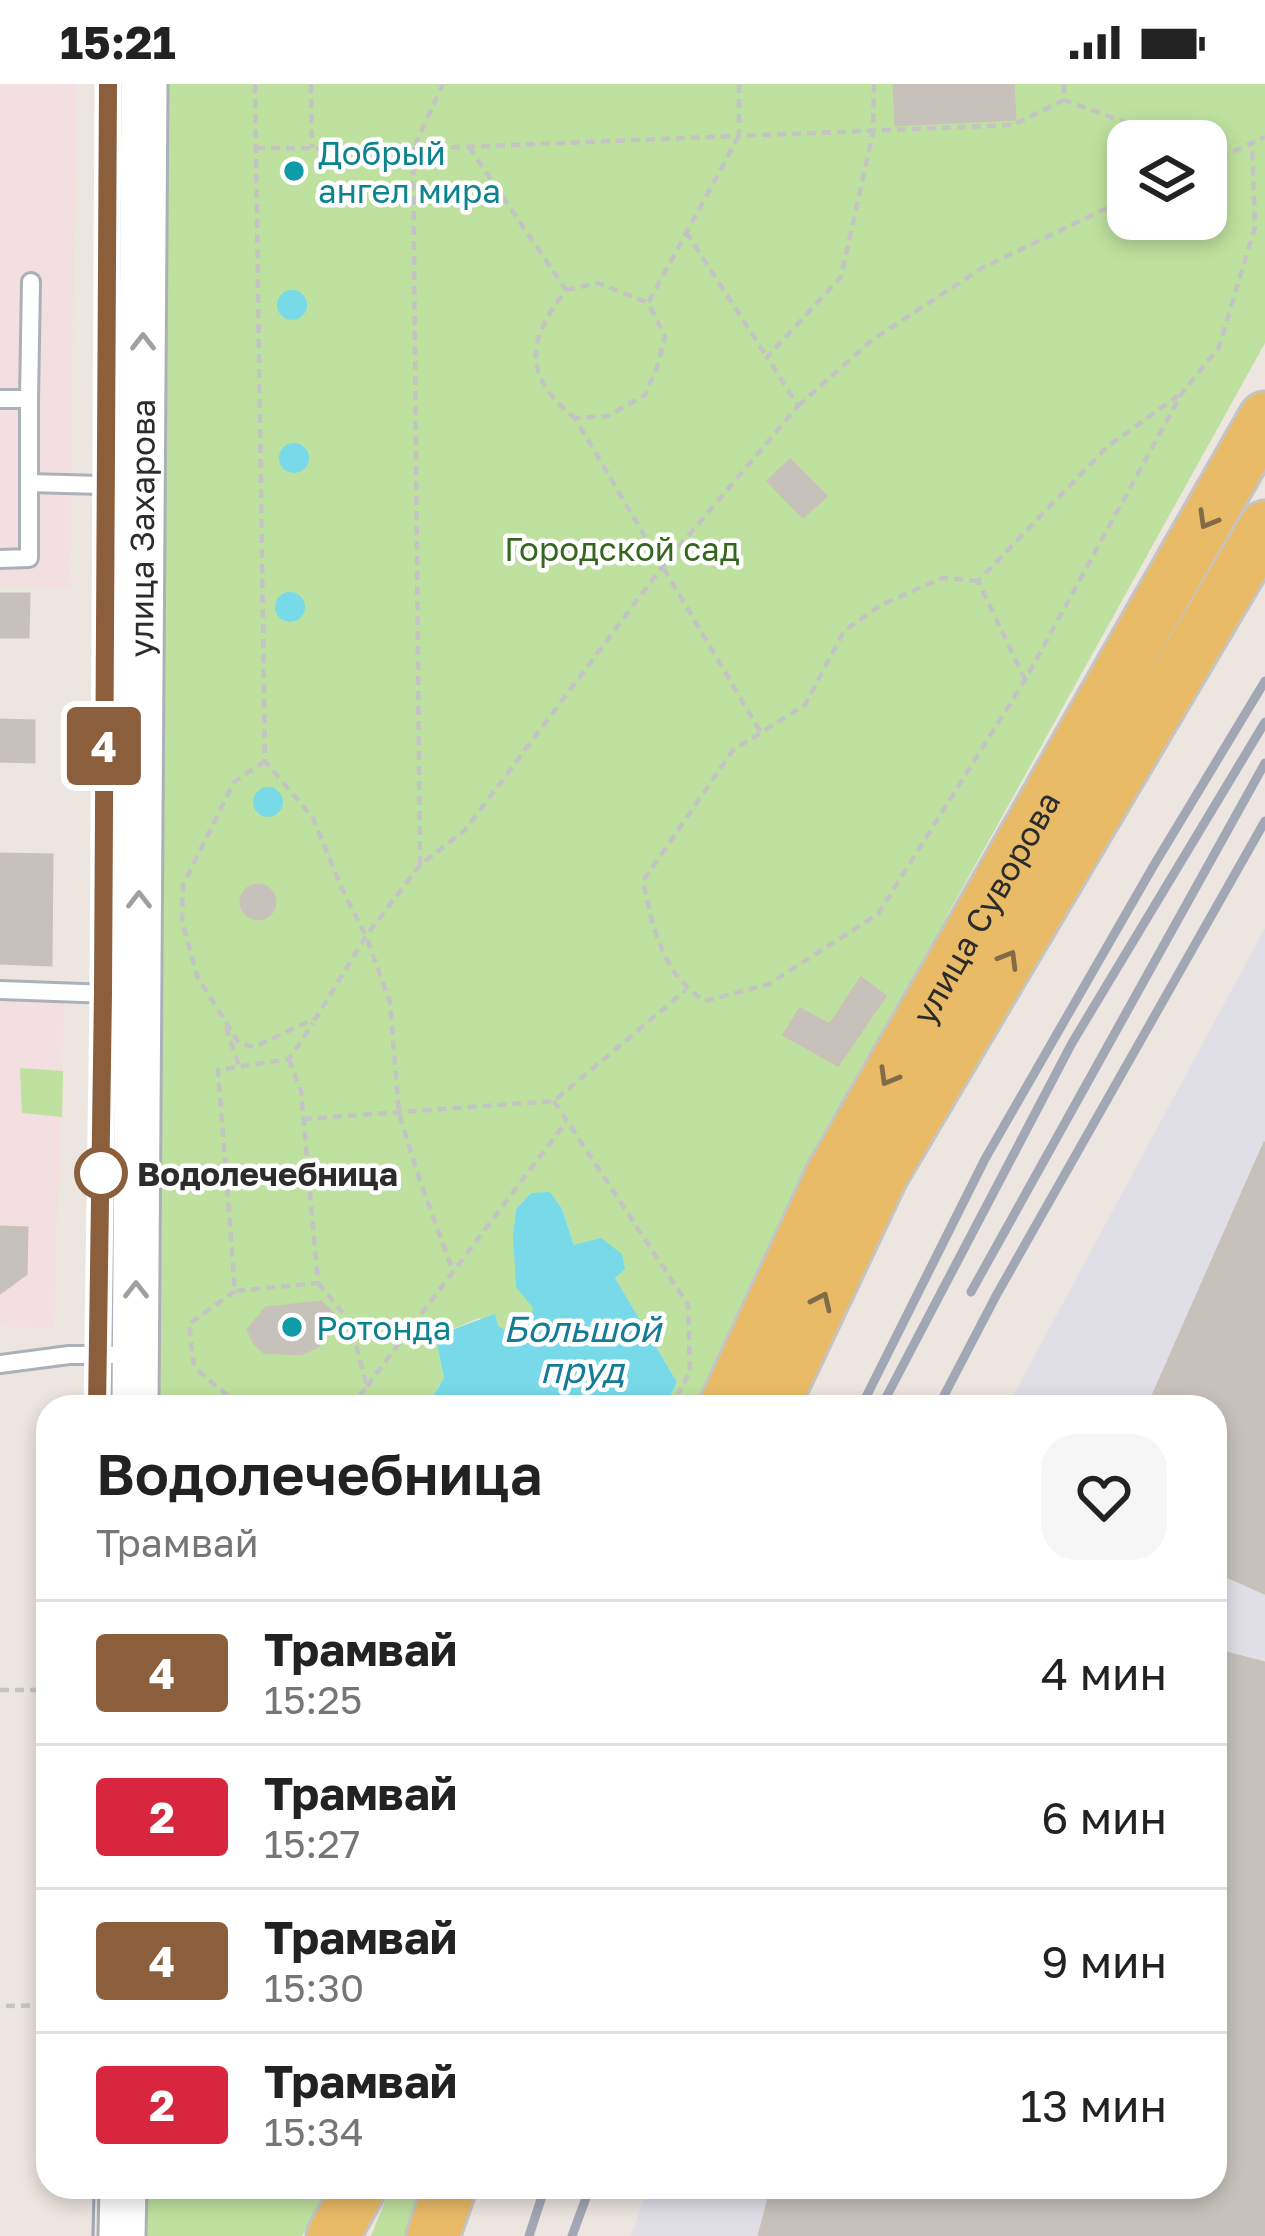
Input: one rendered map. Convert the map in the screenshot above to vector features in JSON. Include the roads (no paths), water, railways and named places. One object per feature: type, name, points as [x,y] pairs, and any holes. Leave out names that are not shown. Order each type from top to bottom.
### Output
[{"type":"main road","name":"улица Суворова","points":[[731,1395],[831,1177],[1265,418]]},
{"type":"main road","name":"улица Суворова","points":[[778,1395],[881,1174],[1265,527]]},
{"type":"main road","points":[[333,2236],[353,2199]]},
{"type":"main road","points":[[434,2236],[446,2199]]},
{"type":"street","name":"улица Захарова","points":[[135,1395],[144,84]]},
{"type":"street","points":[[122,2236],[123,2199]]},
{"type":"lane","points":[[0,559],[29,558],[31,282]]},
{"type":"lane","points":[[0,399],[28,399]]},
{"type":"lane","points":[[29,483],[142,486]]},
{"type":"lane","points":[[0,990],[139,995]]},
{"type":"lane","points":[[0,1364],[69,1355],[136,1355]]},
{"type":"water","points":[[292,290],[307,305],[292,320],[277,305]]},
{"type":"water","points":[[294,443],[309,458],[294,473],[279,458]]},
{"type":"water","points":[[290,592],[305,607],[290,622],[275,607]]},
{"type":"water","points":[[268,787],[283,802],[268,817],[253,802]]},
{"type":"water","name":"Большой пруд","points":[[550,1192],[562,1209],[574,1245],[601,1238],[622,1254],[625,1269],[615,1278],[677,1382],[671,1395],[434,1395],[444,1378],[437,1344],[446,1332],[495,1314],[498,1326],[513,1334],[531,1318],[533,1308],[516,1287],[513,1235],[516,1209],[531,1193]]},
{"type":"tram line","points":[[97,1395],[108,84]]},
{"type":"tram line","name":"4","points":[[97,1395],[108,84]]},
{"type":"tram line","points":[[93,2236],[94,2199]]},
{"type":"railway","points":[[867,1395],[985,1159],[1265,681]]},
{"type":"railway","points":[[887,1395],[1072,1043],[1265,722]]},
{"type":"railway","points":[[971,1292],[1265,763]]},
{"type":"railway","points":[[944,1395],[1265,821]]},
{"type":"railway","points":[[529,2236],[541,2199]]},
{"type":"railway","points":[[572,2236],[586,2199]]},
{"type":"place","name":"Добрый ангел мира","points":[[294,171]]},
{"type":"place","name":"Водолечебница","points":[[101,1173]]},
{"type":"place","name":"Ротонда","points":[[292,1327]]},
{"type":"park label","name":"Городской сад","points":[[622,548]]}]
